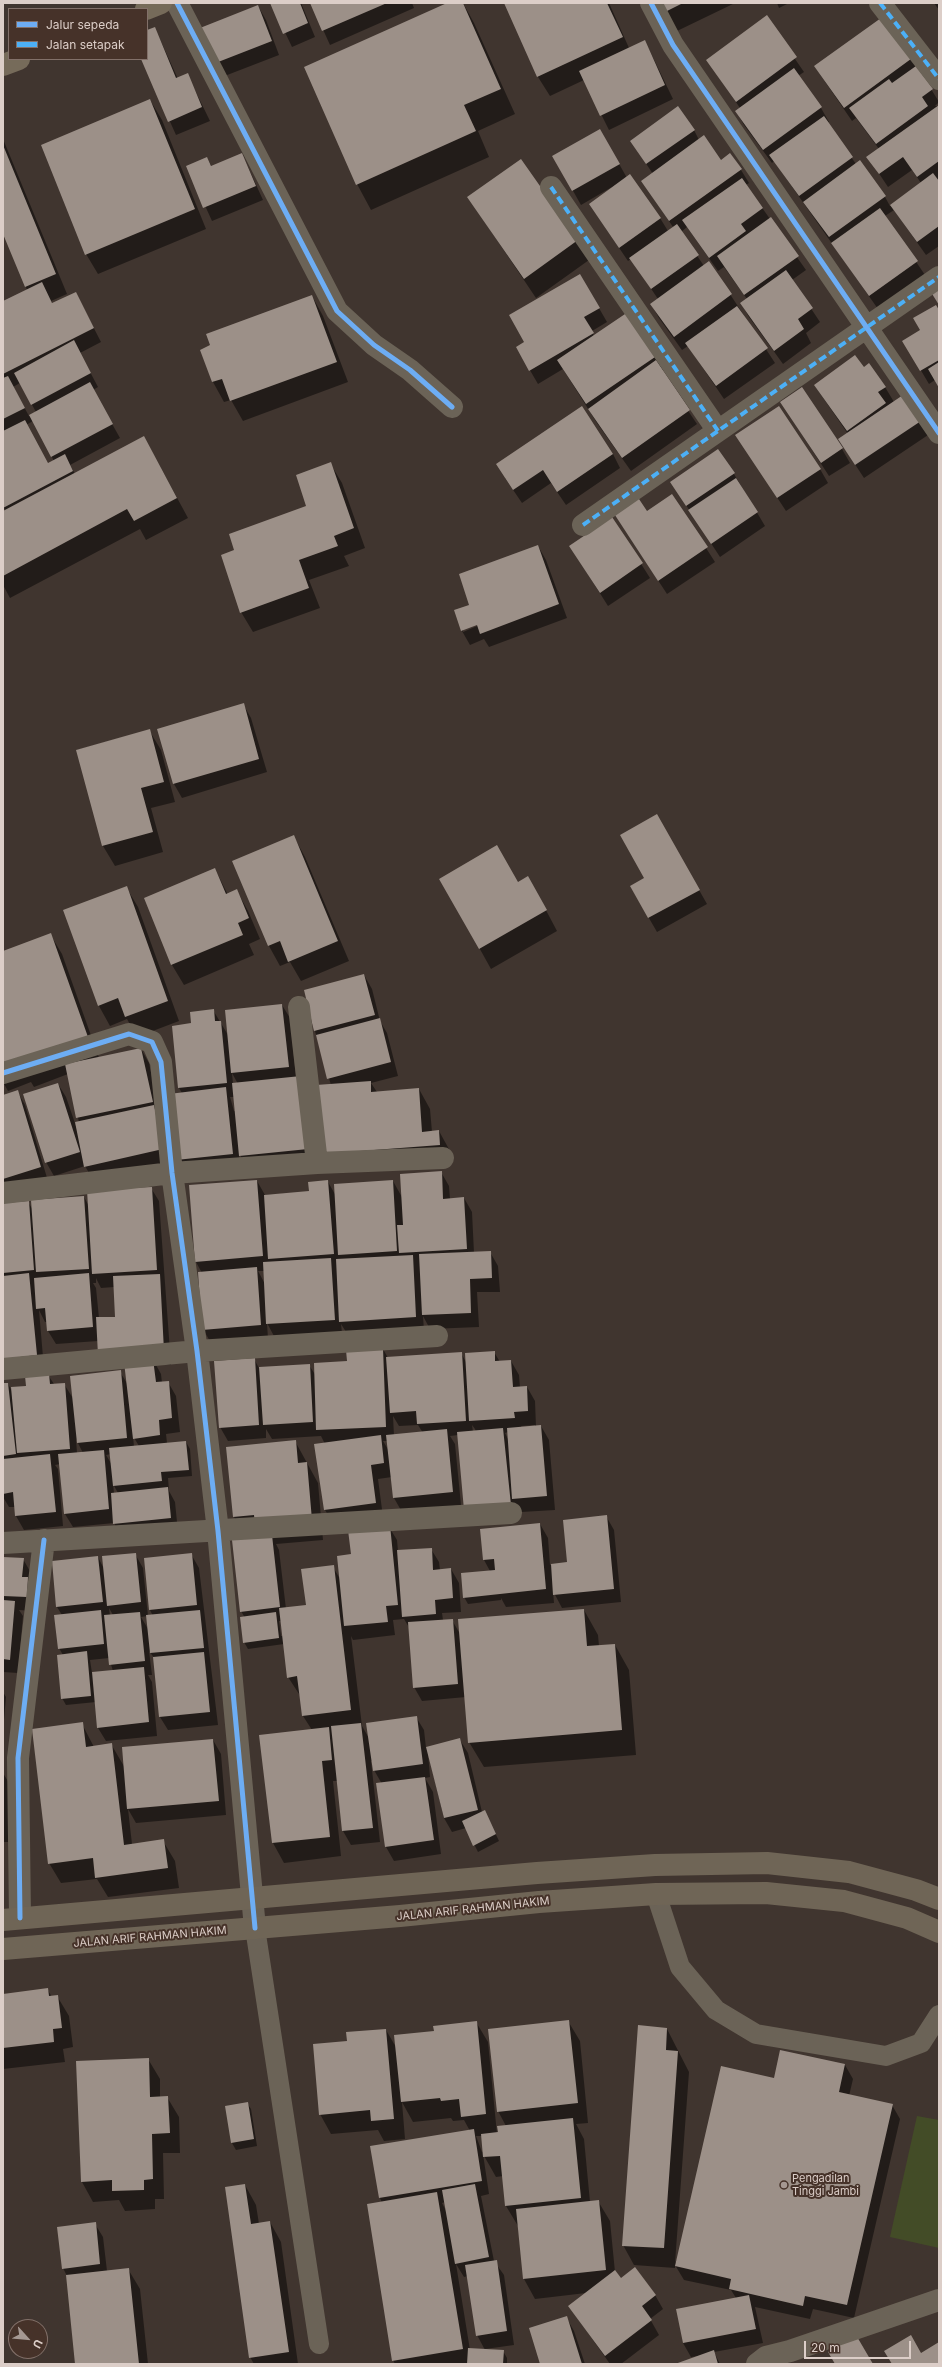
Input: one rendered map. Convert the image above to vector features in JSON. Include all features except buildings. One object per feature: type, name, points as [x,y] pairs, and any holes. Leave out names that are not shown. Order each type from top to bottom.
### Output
[{"type":"main road","points":[[148,8],[161,3]]},
{"type":"main road","points":[[3,66],[17,60]]},
{"type":"main road","points":[[11,1919],[647,1865],[767,1863],[849,1872],[916,1890],[939,1899]]},
{"type":"main road","name":"JALAN ARIF RAHMAN HAKIM","points":[[3,1950],[539,1902],[656,1894],[766,1893],[844,1901],[907,1918],[939,1932]]},
{"type":"street","points":[[177,3],[337,311],[374,345],[410,370],[452,407]]},
{"type":"street","points":[[651,3],[672,45],[865,328],[939,433]]},
{"type":"street","points":[[880,3],[939,79]]},
{"type":"street","points":[[552,187],[718,431]]},
{"type":"street","points":[[583,525],[939,277]]},
{"type":"street","points":[[299,1007],[317,1163]]},
{"type":"street","points":[[3,1073],[129,1034],[152,1042],[161,1062],[172,1173],[197,1351],[218,1531],[255,1928]]},
{"type":"street","points":[[3,1193],[172,1173],[317,1163],[443,1158]]},
{"type":"street","points":[[3,1369],[197,1351],[437,1336]]},
{"type":"street","points":[[3,1543],[218,1531],[397,1518],[511,1513]]},
{"type":"street","points":[[11,1919],[18,1758],[44,1540]]},
{"type":"street","points":[[757,2364],[766,2357],[790,2351],[939,2300]]},
{"type":"lane","points":[[656,1894],[680,1967],[716,2010],[756,2034],[886,2056],[920,2043],[939,2015]]},
{"type":"lane","points":[[255,1928],[319,2344]]},
{"type":"green space","points":[[917,2116],[939,2120],[939,2248],[890,2237]]},
{"type":"marked path","points":[[880,3],[939,79]]},
{"type":"marked path","points":[[551,187],[718,431]]},
{"type":"marked path","points":[[583,525],[939,277]]},
{"type":"cycle path","points":[[177,3],[337,311],[374,345],[410,370],[452,407]]},
{"type":"cycle path","points":[[651,3],[673,45],[939,433]]},
{"type":"cycle path","points":[[3,1073],[129,1034],[152,1042],[161,1062],[172,1173],[197,1351],[218,1531],[255,1928]]},
{"type":"cycle path","points":[[20,1918],[18,1758],[44,1540]]},
{"type":"place","name":"Pengadilan Tinggi Jambi","points":[[784,2185]]}]
